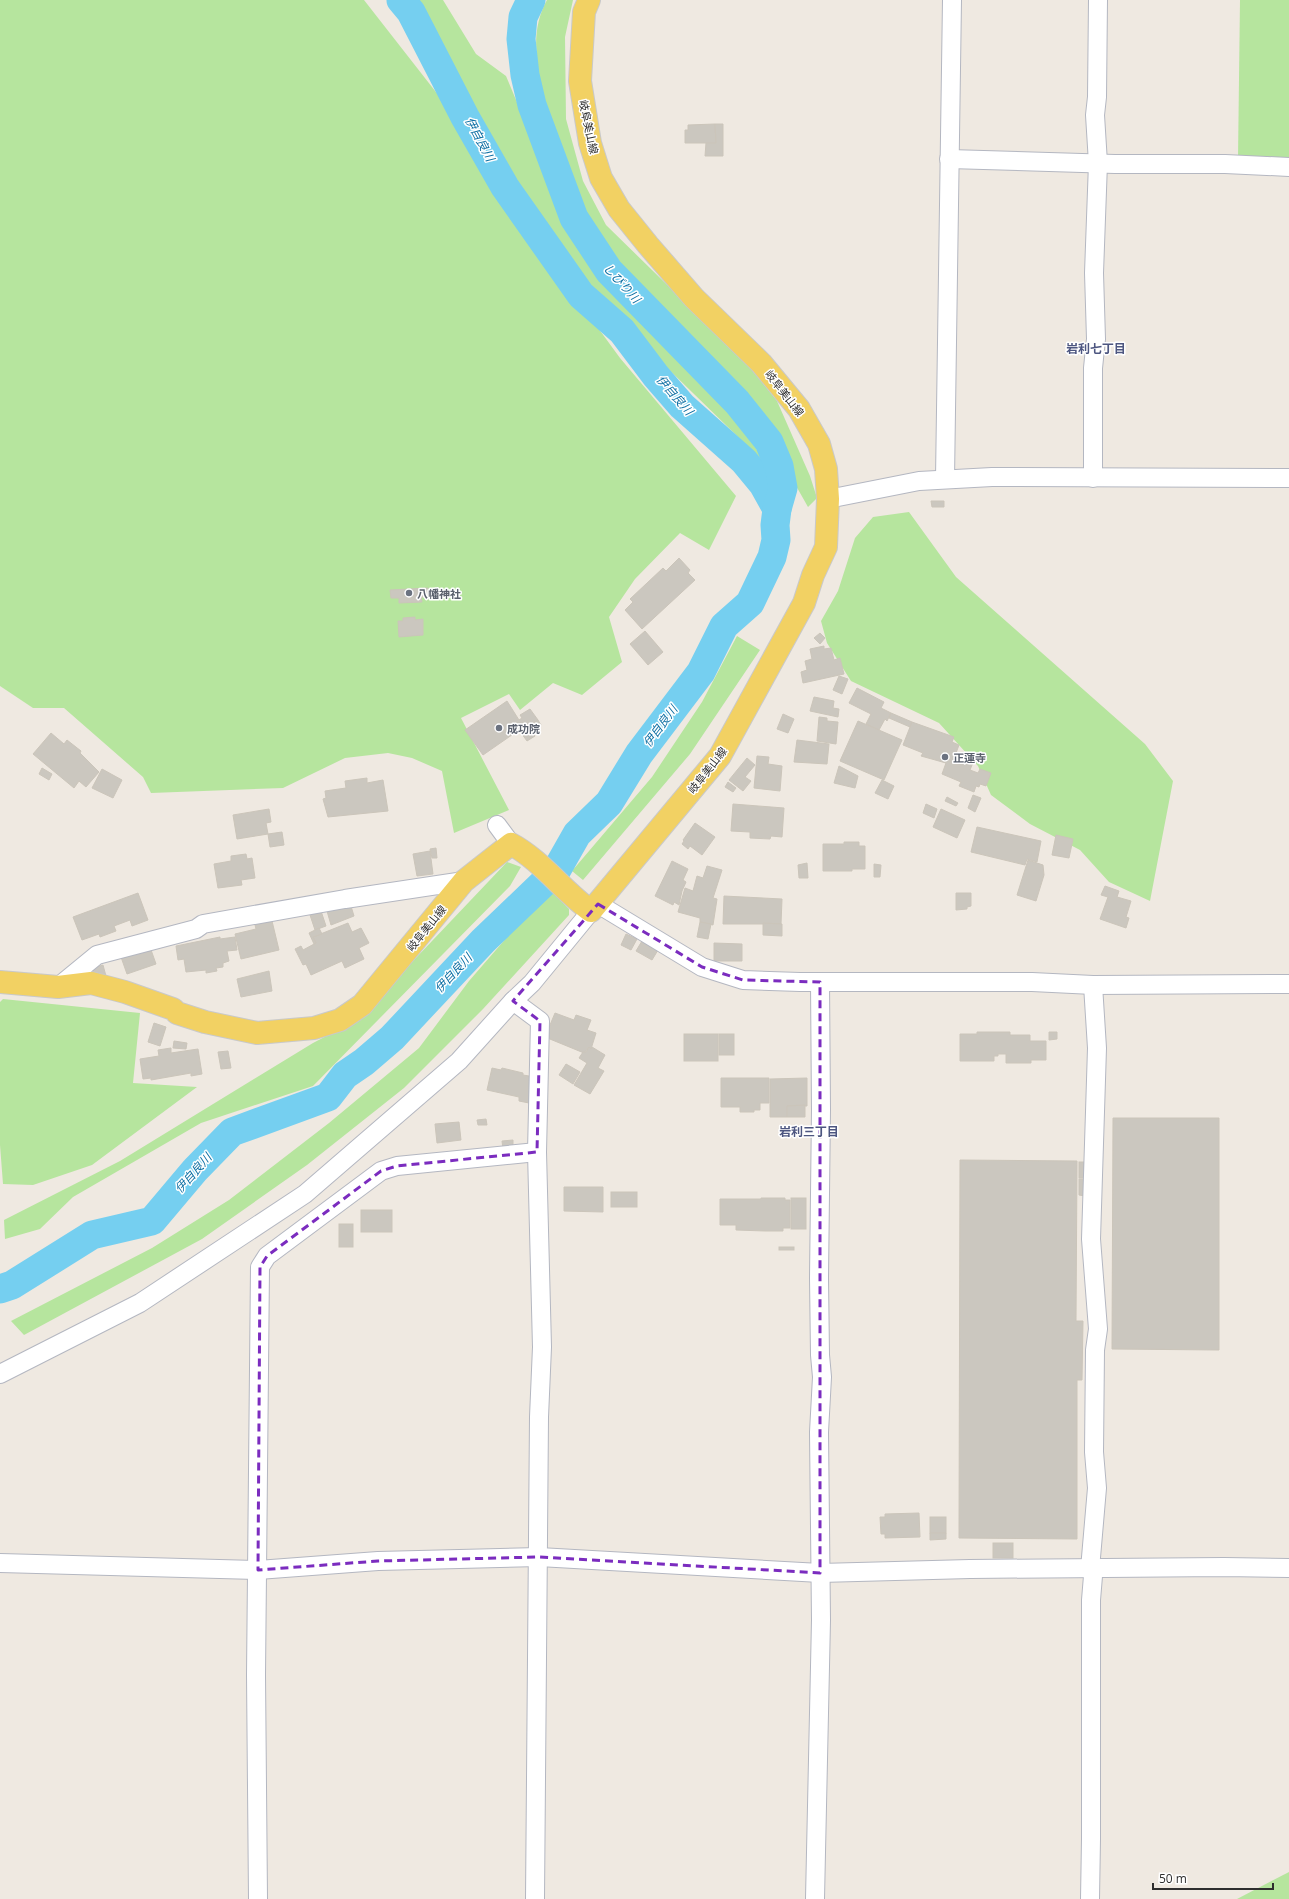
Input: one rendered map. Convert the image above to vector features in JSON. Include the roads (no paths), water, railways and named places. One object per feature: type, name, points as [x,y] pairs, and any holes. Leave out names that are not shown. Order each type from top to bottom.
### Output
[{"type":"main road","name":"岐阜美山線","points":[[589,0],[584,12],[580,81],[590,143],[601,178],[619,209],[648,245],[694,298],[761,362],[799,409],[819,444],[826,469],[828,500],[826,548],[813,575],[804,604],[720,756],[589,906]]},
{"type":"main road","name":"岐阜美山線","points":[[0,982],[58,988],[91,983],[132,994],[198,1020],[257,1033],[314,1028],[340,1020],[362,1005],[464,881],[517,847]]},
{"type":"main road","points":[[517,847],[589,906]]},
{"type":"street","points":[[945,480],[952,0]]},
{"type":"street","points":[[1093,478],[1093,368],[1096,339],[1094,273],[1098,163],[1095,115],[1097,97],[1098,0]]},
{"type":"street","points":[[949,159],[1098,163],[1225,164],[1289,167]]},
{"type":"street","points":[[828,500],[919,480],[992,477],[1289,478]]},
{"type":"street","points":[[497,825],[517,847]]},
{"type":"street","points":[[58,988],[97,955],[196,929],[203,924],[345,899],[464,881]]},
{"type":"street","points":[[0,1374],[140,1303],[305,1194],[459,1062],[513,1001],[532,983],[589,906],[702,967],[744,980],[820,982],[1032,982],[1093,985],[1289,984]]},
{"type":"street","points":[[815,1899],[820,1573],[819,1432],[822,1377],[820,1355],[819,1278],[821,1110],[820,982]]},
{"type":"street","points":[[1090,1899],[1091,1600],[1093,1576],[1090,1569],[1097,1488],[1094,1452],[1095,1350],[1098,1329],[1091,1239],[1097,1048],[1093,985]]},
{"type":"street","points":[[513,1001],[540,1021],[537,1152],[542,1347],[539,1417],[535,1899]]},
{"type":"street","points":[[258,1899],[256,1683],[260,1267],[267,1256],[381,1171],[397,1166],[537,1152]]},
{"type":"street","points":[[0,1564],[258,1570],[378,1561],[538,1557],[820,1573],[970,1569],[1224,1567],[1289,1568]]},
{"type":"waterway","name":"伊自良川","points":[[401,0],[411,12],[465,117],[505,187],[581,295],[622,331],[656,376],[682,406],[744,461],[763,484],[777,509]]},
{"type":"waterway","name":"伊自良川","points":[[0,1289],[12,1285],[92,1235],[152,1221],[195,1170],[232,1132],[328,1097],[345,1075],[364,1062],[392,1038],[483,941],[556,871],[577,834],[609,803],[639,754],[701,672],[724,626],[750,603],[772,557],[776,540],[775,525],[777,509],[783,488],[779,466],[769,442],[737,402],[609,271],[574,218],[532,105],[525,75],[521,39],[523,17],[531,0]]},
{"type":"place","name":"八幡神社","points":[[409,593]]},
{"type":"place","name":"成功院","points":[[499,728]]},
{"type":"place","name":"正蓮寺","points":[[945,757]]},
{"type":"district","name":"岩利七丁目","points":[[1096,348]]},
{"type":"district","name":"岩利三丁目","points":[[809,1131]]},
{"type":"water label","name":"しびり川","points":[[622,283]]}]
